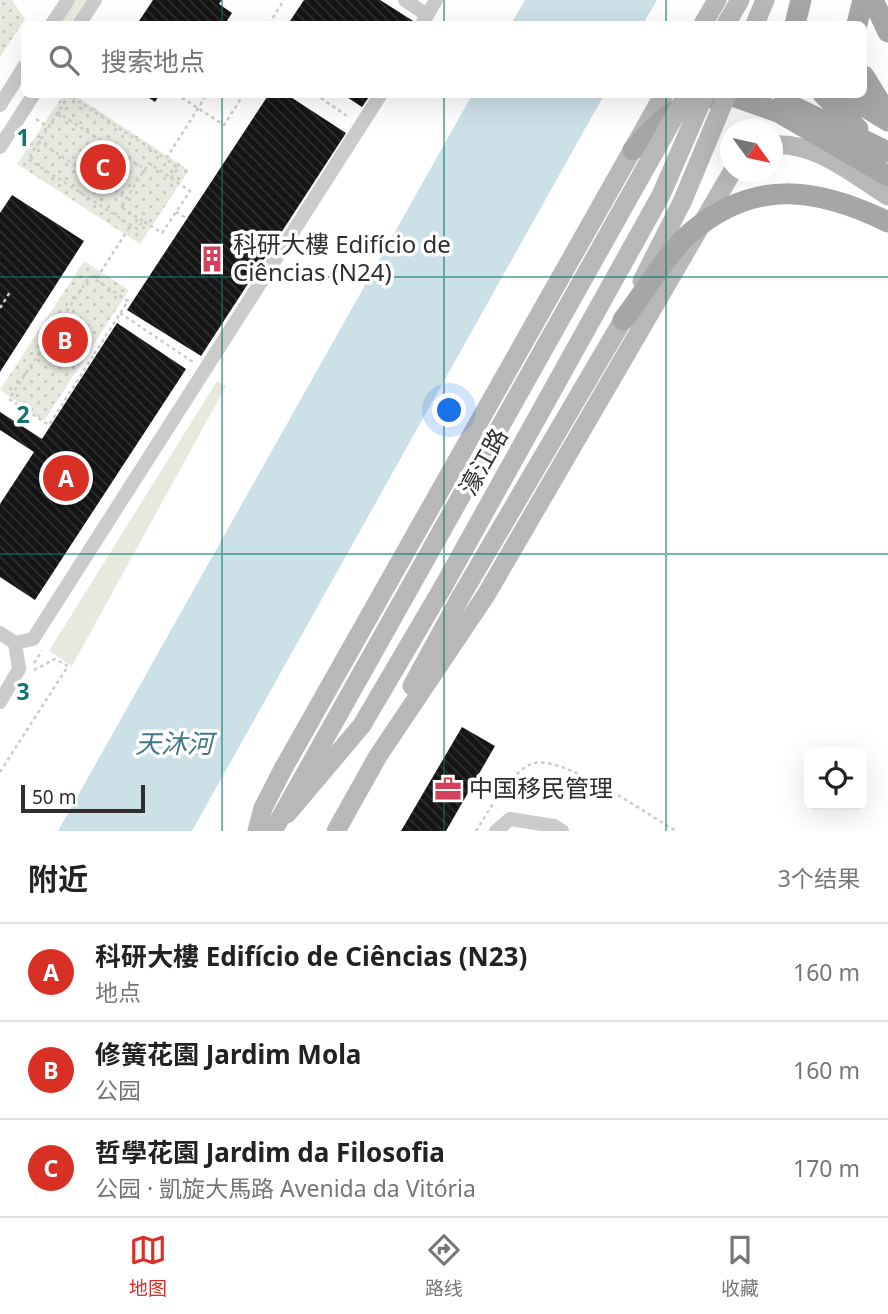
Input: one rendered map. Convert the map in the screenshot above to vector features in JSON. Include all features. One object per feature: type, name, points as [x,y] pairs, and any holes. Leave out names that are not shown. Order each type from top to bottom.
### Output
[{"type":"main road","points":[[705,21],[717,0]]},
{"type":"main road","points":[[728,21],[742,0]]},
{"type":"main road","points":[[735,21],[742,0]]},
{"type":"main road","points":[[756,21],[765,0]]},
{"type":"main road","points":[[796,21],[801,0]]},
{"type":"main road","points":[[807,0],[808,21]]},
{"type":"main road","points":[[858,21],[863,0]]},
{"type":"main road","points":[[873,0],[888,32]]},
{"type":"main road","points":[[886,0],[888,14]]},
{"type":"main road","points":[[867,82],[888,116]]},
{"type":"main road","points":[[257,831],[263,808],[283,769],[662,98]]},
{"type":"main road","points":[[272,831],[686,98]]},
{"type":"main road","points":[[633,150],[661,119],[681,105],[702,98]]},
{"type":"main road","name":"濠江路","points":[[272,831],[362,725],[443,587],[661,195],[703,98]]},
{"type":"main road","name":"濠江路","points":[[378,756],[460,598],[624,320],[683,200],[728,98]]},
{"type":"main road","points":[[738,98],[778,112],[888,176]]},
{"type":"main road","points":[[768,98],[787,104],[882,148]]},
{"type":"main road","points":[[827,98],[882,148]]},
{"type":"main road","points":[[851,98],[888,121]]},
{"type":"main road","points":[[783,145],[795,144],[816,152],[888,195]]},
{"type":"main road","points":[[335,831],[378,756],[486,595],[726,182]]},
{"type":"main road","points":[[624,320],[687,235],[722,210],[747,198],[772,193],[833,198],[888,222]]},
{"type":"street","points":[[54,21],[68,0]]},
{"type":"street","points":[[81,21],[95,0]]},
{"type":"street","points":[[405,0],[425,20],[436,0]]},
{"type":"street","points":[[0,105],[21,72]]},
{"type":"street","points":[[0,147],[31,98]]},
{"type":"street","points":[[0,702],[205,369],[379,98]]},
{"type":"street","points":[[0,632],[15,643],[20,659],[15,679]]},
{"type":"street","points":[[15,643],[39,642]]},
{"type":"street","points":[[496,831],[510,819],[554,826],[562,831]]},
{"type":"path","points":[[271,21],[284,0]]},
{"type":"path","points":[[67,98],[28,159],[137,229],[143,221]]},
{"type":"path","points":[[74,98],[178,167],[171,178]]},
{"type":"path","points":[[182,98],[224,125],[241,98]]},
{"type":"path","points":[[166,159],[204,98]]},
{"type":"path","points":[[321,98],[363,126]]},
{"type":"path","points":[[57,112],[145,169]]},
{"type":"path","points":[[27,114],[48,127]]},
{"type":"path","points":[[38,141],[126,198]]},
{"type":"path","points":[[149,163],[171,178],[190,191],[162,233],[121,206],[149,163]]},
{"type":"path","points":[[176,212],[188,219]]},
{"type":"path","points":[[96,280],[131,225]]},
{"type":"path","points":[[90,275],[96,280],[128,301],[49,425],[9,398],[90,275]]},
{"type":"path","points":[[0,308],[10,292]]},
{"type":"path","points":[[120,313],[205,369]]},
{"type":"path","points":[[55,328],[95,353]]},
{"type":"path","points":[[0,772],[68,666],[55,659],[29,673],[39,642]]},
{"type":"path","points":[[476,831],[518,774],[530,764],[541,762],[568,768],[676,831]]},
{"type":"shaded area","points":[[0,0],[12,0],[25,19],[21,21],[0,57]]},
{"type":"shaded area","points":[[73,0],[86,0],[71,21],[61,21]]},
{"type":"shaded area","points":[[61,98],[79,98],[189,170],[140,244],[17,164]]},
{"type":"shaded area","points":[[84,261],[129,290],[44,421],[0,390]]},
{"type":"shaded area","points":[[217,381],[226,386],[72,666],[49,651]]},
{"type":"water","points":[[525,0],[657,0],[645,21],[513,21]]},
{"type":"water","name":"天沐河","points":[[470,98],[602,98],[192,831],[58,831]]},
{"type":"building","points":[[153,0],[222,0],[219,4],[232,13],[227,21],[139,21]]},
{"type":"building","points":[[304,0],[380,0],[413,21],[290,21]]},
{"type":"building","name":"科研大樓 Edifício de Ciências (N24)","points":[[266,98],[292,98],[346,133],[201,356],[127,310]]},
{"type":"building","points":[[348,98],[368,98],[362,107]]},
{"type":"building","points":[[12,195],[84,241],[0,372],[0,213]]},
{"type":"building","points":[[117,323],[186,369],[35,600],[0,577],[0,504],[34,452],[0,430],[0,412],[42,439]]},
{"type":"building","name":"中国移民管理","points":[[462,727],[495,746],[446,831],[401,831]]},
{"type":"place","name":"哲學花園 Jardim da Filosofia","points":[[103,167]]},
{"type":"place","name":"科研大樓 Edifício de Ciências (N24)","points":[[212,259]]},
{"type":"place","name":"修簧花園 Jardim Mola","points":[[65,340]]},
{"type":"place","name":"科研大樓 Edifício de Ciências (N23)","points":[[66,478]]},
{"type":"place","name":"中国移民管理","points":[[448,789]]}]
